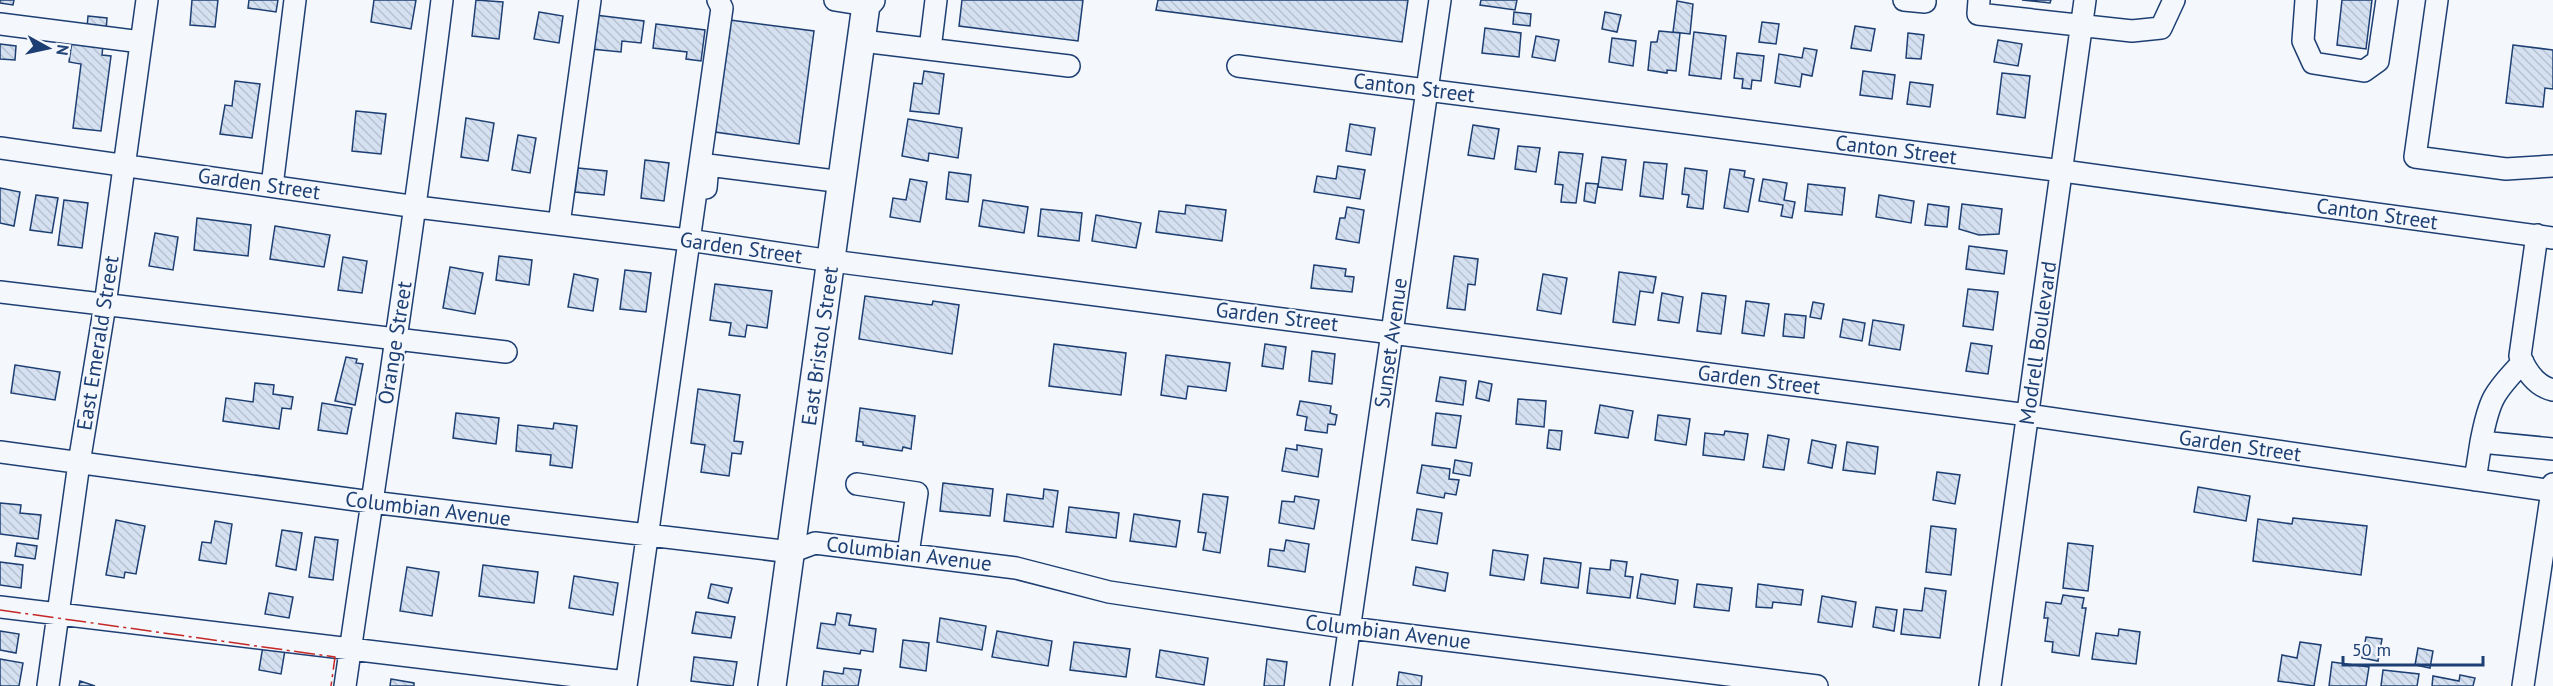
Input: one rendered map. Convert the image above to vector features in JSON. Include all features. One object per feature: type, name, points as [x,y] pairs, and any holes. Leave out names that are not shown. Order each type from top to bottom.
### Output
[{"type":"main road","name":"East Bristol Street","points":[[772,686],[867,2]]},
{"type":"street","name":"East Emerald Street","points":[[48,686],[79,463],[105,305],[147,0]]},
{"type":"street","points":[[272,186],[295,0]]},
{"type":"street","name":"Orange Street","points":[[345,686],[394,339],[417,207],[442,0]]},
{"type":"street","points":[[559,224],[590,0]]},
{"type":"street","points":[[0,607],[626,684],[646,535],[693,241],[722,8],[718,0]]},
{"type":"street","points":[[835,0],[867,2]]},
{"type":"street","points":[[930,49],[936,0]]},
{"type":"street","name":"Sunset Avenue","points":[[1341,686],[1440,0]]},
{"type":"street","points":[[1904,0],[1925,2],[1925,0]]},
{"type":"street","points":[[1979,0],[1978,14],[2132,31],[2162,28],[2174,0]]},
{"type":"street","name":"Modrell Boulevard","points":[[1990,686],[2085,0]]},
{"type":"street","points":[[2306,0],[2303,41],[2313,63],[2364,71],[2378,61],[2387,0]]},
{"type":"street","points":[[2437,0],[2415,157],[2506,169],[2553,166]]},
{"type":"street","points":[[0,24],[141,42]]},
{"type":"street","points":[[862,40],[1069,66]]},
{"type":"street","name":"Canton Street","points":[[1238,66],[2063,171],[2545,237]]},
{"type":"street","name":"Garden Street","points":[[0,148],[417,207],[2028,415],[2475,480],[2553,489]]},
{"type":"street","points":[[693,241],[708,165],[843,182]]},
{"type":"street","points":[[2545,237],[2520,356],[2526,371],[2545,388],[2553,390]]},
{"type":"street","points":[[0,292],[506,352]]},
{"type":"street","points":[[2475,480],[2487,412],[2497,389],[2523,362]]},
{"type":"street","points":[[2481,442],[2553,449]]},
{"type":"street","name":"Columbian Avenue","points":[[0,452],[371,502],[791,552],[814,543],[908,554],[1016,568],[1110,592],[1350,628],[1817,686]]},
{"type":"street","points":[[857,484],[916,493],[908,554]]},
{"type":"street","points":[[2523,686],[2553,489]]},
{"type":"building","points":[[0,0],[14,0],[13,5],[0,3]]},
{"type":"building","points":[[192,0],[218,0],[215,27],[190,25]]},
{"type":"building","points":[[249,0],[278,0],[276,12],[248,8]]},
{"type":"building","points":[[374,0],[416,0],[411,29],[371,22]]},
{"type":"building","points":[[476,0],[503,2],[499,39],[472,36]]},
{"type":"building","points":[[962,0],[1083,0],[1078,41],[959,26]]},
{"type":"building","points":[[1158,0],[1408,0],[1402,42],[1156,10]]},
{"type":"building","points":[[1481,0],[1517,0],[1515,10],[1480,5]]},
{"type":"building","points":[[2022,0],[2051,0],[2050,3]]},
{"type":"building","points":[[2342,0],[2372,0],[2366,49],[2337,45]]},
{"type":"building","points":[[1677,1],[1693,4],[1690,34],[1673,32]]},
{"type":"building","points":[[539,12],[563,16],[559,43],[534,39]]},
{"type":"building","points":[[1514,12],[1531,14],[1530,26],[1513,24]]},
{"type":"building","points":[[1605,12],[1621,15],[1617,32],[1602,29]]},
{"type":"building","points":[[595,15],[644,21],[641,43],[622,41],[621,52],[591,49]]},
{"type":"building","points":[[88,16],[107,18],[106,31],[87,28]]},
{"type":"building","points":[[730,20],[814,31],[799,144],[715,132]]},
{"type":"building","points":[[1762,22],[1779,24],[1776,44],[1759,42]]},
{"type":"building","points":[[656,24],[705,30],[701,61],[686,59],[687,52],[653,48]]},
{"type":"building","points":[[1855,26],[1875,29],[1871,51],[1851,48]]},
{"type":"building","points":[[1485,28],[1521,33],[1519,57],[1482,53]]},
{"type":"building","points":[[1659,31],[1680,33],[1676,71],[1667,70],[1667,73],[1648,70],[1651,42],[1657,42]]},
{"type":"building","points":[[1694,32],[1726,36],[1721,79],[1689,75]]},
{"type":"building","points":[[1908,33],[1924,35],[1921,59],[1906,58]]},
{"type":"building","points":[[1536,36],[1559,40],[1555,61],[1532,57]]},
{"type":"building","points":[[1612,38],[1636,41],[1633,66],[1609,62]]},
{"type":"building","points":[[1998,40],[2022,44],[2018,66],[1994,62]]},
{"type":"building","points":[[72,41],[103,45],[102,55],[111,56],[101,131],[73,128],[81,64],[69,62]]},
{"type":"building","points":[[0,44],[16,46],[15,60],[0,59]]},
{"type":"building","points":[[2513,45],[2553,50],[2553,89],[2545,88],[2543,107],[2506,103]]},
{"type":"building","points":[[1804,48],[1817,50],[1812,76],[1802,74],[1800,87],[1775,83],[1779,54],[1802,58]]},
{"type":"building","points":[[1737,53],[1764,56],[1761,81],[1752,80],[1751,89],[1742,88],[1743,79],[1734,78]]},
{"type":"building","points":[[924,71],[944,74],[939,114],[910,111],[914,83],[922,84]]},
{"type":"building","points":[[1863,71],[1895,75],[1892,99],[1860,95]]},
{"type":"building","points":[[2002,73],[2030,76],[2025,118],[1997,114]]},
{"type":"building","points":[[235,81],[260,84],[252,138],[220,134],[225,105],[232,106]]},
{"type":"building","points":[[1910,82],[1933,85],[1930,107],[1907,104]]},
{"type":"building","points":[[356,111],[386,114],[381,154],[352,151]]},
{"type":"building","points":[[466,118],[494,123],[488,161],[461,157]]},
{"type":"building","points":[[908,119],[962,128],[958,158],[929,153],[928,161],[902,156]]},
{"type":"building","points":[[1350,124],[1375,128],[1371,155],[1346,151]]},
{"type":"building","points":[[1473,125],[1499,129],[1494,159],[1468,155]]},
{"type":"building","points":[[518,135],[536,138],[530,173],[512,170]]},
{"type":"building","points":[[1518,146],[1540,148],[1536,172],[1515,169]]},
{"type":"building","points":[[1559,152],[1583,154],[1576,203],[1561,202],[1563,185],[1555,184]]},
{"type":"building","points":[[1602,157],[1626,160],[1622,190],[1598,187]]},
{"type":"building","points":[[645,160],[669,163],[664,201],[641,198]]},
{"type":"building","points":[[1644,162],[1667,164],[1663,199],[1640,196]]},
{"type":"building","points":[[1338,166],[1365,170],[1360,199],[1314,192],[1317,176],[1336,179]]},
{"type":"building","points":[[578,168],[607,171],[604,195],[575,192]]},
{"type":"building","points":[[1685,168],[1707,171],[1703,209],[1687,207],[1689,195],[1682,194]]},
{"type":"building","points":[[1730,169],[1745,171],[1744,177],[1754,179],[1748,212],[1724,208]]},
{"type":"building","points":[[949,172],[971,175],[968,202],[946,199]]},
{"type":"building","points":[[910,179],[927,182],[920,222],[890,217],[893,198],[906,200]]},
{"type":"building","points":[[1763,179],[1787,183],[1784,200],[1795,202],[1792,218],[1781,216],[1783,205],[1759,201]]},
{"type":"building","points":[[1586,183],[1598,184],[1595,203],[1584,201]]},
{"type":"building","points":[[1808,184],[1845,188],[1842,215],[1805,211]]},
{"type":"building","points":[[0,188],[20,192],[14,226],[0,223]]},
{"type":"building","points":[[36,195],[58,198],[52,233],[30,230]]},
{"type":"building","points":[[1879,195],[1914,201],[1911,223],[1876,217]]},
{"type":"building","points":[[64,200],[88,203],[82,248],[58,245]]},
{"type":"building","points":[[983,200],[1028,207],[1024,233],[979,226]]},
{"type":"building","points":[[1928,204],[1949,207],[1947,227],[1925,225]]},
{"type":"building","points":[[1962,204],[2002,209],[1999,234],[1979,235],[1959,229]]},
{"type":"building","points":[[1186,205],[1226,210],[1222,241],[1156,232],[1159,211],[1185,214]]},
{"type":"building","points":[[1347,207],[1364,210],[1359,243],[1336,239],[1340,218],[1345,218]]},
{"type":"building","points":[[1041,209],[1082,213],[1079,241],[1038,236]]},
{"type":"building","points":[[1096,215],[1141,223],[1136,248],[1092,241]]},
{"type":"building","points":[[197,218],[251,225],[248,256],[194,250]]},
{"type":"building","points":[[275,226],[330,235],[324,267],[270,259]]},
{"type":"building","points":[[155,233],[178,237],[173,270],[149,266]]},
{"type":"building","points":[[1969,246],[2007,251],[2004,274],[1966,269]]},
{"type":"building","points":[[499,256],[532,260],[529,285],[496,280]]},
{"type":"building","points":[[1454,256],[1478,259],[1475,285],[1468,284],[1465,310],[1447,308]]},
{"type":"building","points":[[343,257],[367,261],[362,293],[338,290]]},
{"type":"building","points":[[1314,265],[1346,269],[1345,276],[1354,277],[1352,292],[1311,288]]},
{"type":"building","points":[[450,267],[483,273],[475,314],[443,308]]},
{"type":"building","points":[[625,270],[651,273],[646,312],[620,309]]},
{"type":"building","points":[[1619,272],[1656,277],[1653,293],[1640,291],[1635,325],[1613,322]]},
{"type":"building","points":[[574,274],[598,279],[593,311],[568,307]]},
{"type":"building","points":[[1543,274],[1567,278],[1561,314],[1537,310]]},
{"type":"building","points":[[715,284],[772,291],[767,328],[747,325],[745,337],[729,335],[731,323],[710,320]]},
{"type":"building","points":[[1968,289],[1998,292],[1993,330],[1963,326]]},
{"type":"building","points":[[1662,293],[1683,297],[1679,323],[1658,320]]},
{"type":"building","points":[[1702,293],[1726,296],[1721,334],[1697,331]]},
{"type":"building","points":[[865,296],[932,305],[933,301],[959,305],[952,354],[859,339]]},
{"type":"building","points":[[1746,301],[1769,304],[1764,336],[1742,333]]},
{"type":"building","points":[[1813,302],[1824,304],[1821,319],[1810,317]]},
{"type":"building","points":[[1785,314],[1806,316],[1804,338],[1783,336]]},
{"type":"building","points":[[1843,319],[1865,323],[1862,341],[1840,337]]},
{"type":"building","points":[[1873,320],[1904,325],[1900,350],[1869,345]]},
{"type":"building","points":[[1971,343],[1992,346],[1988,374],[1966,371]]},
{"type":"building","points":[[1054,344],[1126,353],[1121,395],[1049,386]]},
{"type":"building","points":[[1265,344],[1286,347],[1283,369],[1262,366]]},
{"type":"building","points":[[1312,351],[1335,354],[1332,384],[1309,381]]},
{"type":"building","points":[[1166,355],[1230,363],[1226,391],[1188,386],[1186,399],[1161,395]]},
{"type":"building","points":[[346,357],[357,359],[356,363],[363,364],[355,405],[335,401]]},
{"type":"building","points":[[15,365],[60,372],[55,400],[11,393]]},
{"type":"building","points":[[1440,377],[1466,381],[1463,405],[1436,401]]},
{"type":"building","points":[[1479,381],[1492,384],[1489,401],[1476,398]]},
{"type":"building","points":[[255,383],[274,385],[273,394],[293,397],[291,409],[282,408],[279,429],[223,421],[226,398],[253,402]]},
{"type":"building","points":[[698,389],[740,395],[734,441],[743,442],[741,454],[732,453],[729,476],[701,472],[705,445],[691,443]]},
{"type":"building","points":[[1518,399],[1546,401],[1544,427],[1516,424]]},
{"type":"building","points":[[1300,401],[1331,406],[1330,413],[1337,415],[1335,425],[1328,424],[1327,433],[1305,430],[1307,417],[1297,415]]},
{"type":"building","points":[[322,403],[352,408],[347,434],[318,430]]},
{"type":"building","points":[[1600,405],[1633,411],[1628,438],[1595,433]]},
{"type":"building","points":[[860,408],[915,416],[911,449],[903,447],[902,451],[863,445],[863,442],[856,441]]},
{"type":"building","points":[[456,413],[499,418],[496,444],[453,438]]},
{"type":"building","points":[[1436,413],[1461,416],[1456,448],[1432,445]]},
{"type":"building","points":[[1658,415],[1690,419],[1686,445],[1655,440]]},
{"type":"building","points":[[554,423],[577,426],[572,468],[550,465],[551,455],[516,451],[518,425],[553,429]]},
{"type":"building","points":[[1549,430],[1562,431],[1560,450],[1547,448]]},
{"type":"building","points":[[1725,431],[1748,434],[1744,460],[1703,455],[1705,433],[1724,435]]},
{"type":"building","points":[[1768,435],[1789,439],[1784,470],[1763,467]]},
{"type":"building","points":[[1812,440],[1836,445],[1832,468],[1808,463]]},
{"type":"building","points":[[1847,442],[1878,447],[1875,474],[1843,470]]},
{"type":"building","points":[[1297,445],[1322,449],[1318,477],[1282,471],[1286,448],[1297,450]]},
{"type":"building","points":[[1455,460],[1472,463],[1470,476],[1453,473]]},
{"type":"building","points":[[1422,465],[1450,469],[1449,479],[1459,480],[1456,495],[1445,493],[1444,498],[1417,493]]},
{"type":"building","points":[[1937,472],[1960,475],[1955,504],[1933,500]]},
{"type":"building","points":[[943,483],[993,489],[990,516],[940,511]]},
{"type":"building","points":[[2198,487],[2250,496],[2246,521],[2194,512]]},
{"type":"building","points":[[1044,489],[1058,491],[1053,527],[1004,521],[1007,494],[1043,499]]},
{"type":"building","points":[[1203,494],[1228,497],[1220,553],[1203,550],[1206,533],[1198,532]]},
{"type":"building","points":[[1295,496],[1319,500],[1314,529],[1279,523],[1282,501],[1294,502]]},
{"type":"building","points":[[0,503],[21,505],[20,513],[41,515],[38,539],[0,534]]},
{"type":"building","points":[[1069,507],[1119,513],[1116,538],[1066,532]]},
{"type":"building","points":[[1417,509],[1442,513],[1437,544],[1412,540]]},
{"type":"building","points":[[1134,514],[1180,521],[1176,547],[1130,541]]},
{"type":"building","points":[[2293,518],[2367,526],[2361,575],[2253,561],[2258,519],[2292,524]]},
{"type":"building","points":[[116,520],[145,526],[136,574],[125,572],[124,578],[106,575]]},
{"type":"building","points":[[215,521],[232,524],[226,564],[199,560],[202,542],[211,543]]},
{"type":"building","points":[[1931,526],[1956,529],[1951,575],[1926,572]]},
{"type":"building","points":[[282,530],[302,533],[296,570],[276,566]]},
{"type":"building","points":[[315,537],[338,540],[333,580],[309,577]]},
{"type":"building","points":[[1286,540],[1309,544],[1305,572],[1268,566],[1270,549],[1284,551]]},
{"type":"building","points":[[17,543],[37,546],[35,559],[15,556]]},
{"type":"building","points":[[2068,543],[2093,546],[2088,591],[2063,588]]},
{"type":"building","points":[[1493,550],[1528,555],[1524,580],[1490,575]]},
{"type":"building","points":[[1544,558],[1581,563],[1578,588],[1541,583]]},
{"type":"building","points":[[1611,560],[1627,562],[1625,576],[1633,577],[1630,598],[1587,593],[1590,568],[1610,570]]},
{"type":"building","points":[[0,562],[23,565],[21,588],[0,585]]},
{"type":"building","points":[[483,565],[538,572],[534,603],[479,596]]},
{"type":"building","points":[[407,567],[439,572],[432,616],[400,611]]},
{"type":"building","points":[[1416,567],[1448,573],[1445,591],[1413,585]]},
{"type":"building","points":[[1641,574],[1678,580],[1675,604],[1637,598]]},
{"type":"building","points":[[574,576],[618,583],[613,615],[569,608]]},
{"type":"building","points":[[711,584],[732,588],[728,603],[708,598]]},
{"type":"building","points":[[1697,584],[1732,588],[1729,611],[1694,607]]},
{"type":"building","points":[[1758,584],[1803,590],[1801,605],[1773,602],[1772,608],[1756,607]]},
{"type":"building","points":[[1925,588],[1946,591],[1940,638],[1901,634],[1904,609],[1922,611]]},
{"type":"building","points":[[269,593],[293,597],[289,618],[265,614]]},
{"type":"building","points":[[2063,595],[2084,598],[2082,608],[2086,608],[2079,656],[2052,652],[2053,642],[2045,641],[2048,618],[2044,618],[2046,602],[2061,604]]},
{"type":"building","points":[[1822,596],[1856,602],[1852,627],[1818,622]]},
{"type":"building","points":[[1876,607],[1897,610],[1894,631],[1873,627]]},
{"type":"building","points":[[696,612],[735,617],[731,638],[692,633]]},
{"type":"building","points":[[837,613],[851,615],[849,625],[876,629],[873,652],[861,650],[860,654],[817,648],[821,623],[835,625]]},
{"type":"building","points":[[940,618],[986,626],[982,650],[937,642]]},
{"type":"building","points":[[2119,629],[2140,632],[2136,664],[2092,659],[2096,633],[2118,636]]},
{"type":"building","points":[[0,631],[19,634],[16,653],[0,650]]},
{"type":"building","points":[[997,631],[1052,641],[1048,666],[992,657]]},
{"type":"building","points":[[2366,637],[2382,639],[2378,661],[2362,658]]},
{"type":"building","points":[[903,640],[929,643],[926,671],[900,667]]},
{"type":"building","points":[[1074,642],[1130,649],[1126,677],[1070,670]]},
{"type":"building","points":[[2300,642],[2321,645],[2314,686],[2278,681],[2282,655],[2297,658]]},
{"type":"building","points":[[263,646],[285,650],[281,674],[259,670]]},
{"type":"building","points":[[2418,648],[2433,651],[2430,668],[2415,665]]},
{"type":"building","points":[[1160,650],[1208,658],[1204,685],[1156,677]]},
{"type":"building","points":[[694,657],[737,662],[733,686],[691,681]]},
{"type":"building","points":[[0,659],[23,663],[19,686],[0,686]]},
{"type":"building","points":[[1267,659],[1287,662],[1284,686],[1264,686]]},
{"type":"building","points":[[2332,662],[2369,667],[2366,686],[2329,686]]},
{"type":"building","points":[[844,668],[861,670],[858,686],[822,686],[824,671],[843,674]]},
{"type":"building","points":[[2383,670],[2419,674],[2417,686],[2381,686]]},
{"type":"building","points":[[1399,672],[1422,676],[1421,686],[1397,686]]},
{"type":"building","points":[[2460,675],[2475,678],[2473,686],[2432,686],[2433,676],[2459,681]]},
{"type":"building","points":[[391,679],[414,683],[414,686],[390,686]]},
{"type":"building","points":[[80,681],[95,686],[79,686]]},
{"type":"power","points":[[0,610],[335,657],[331,686]]}]
